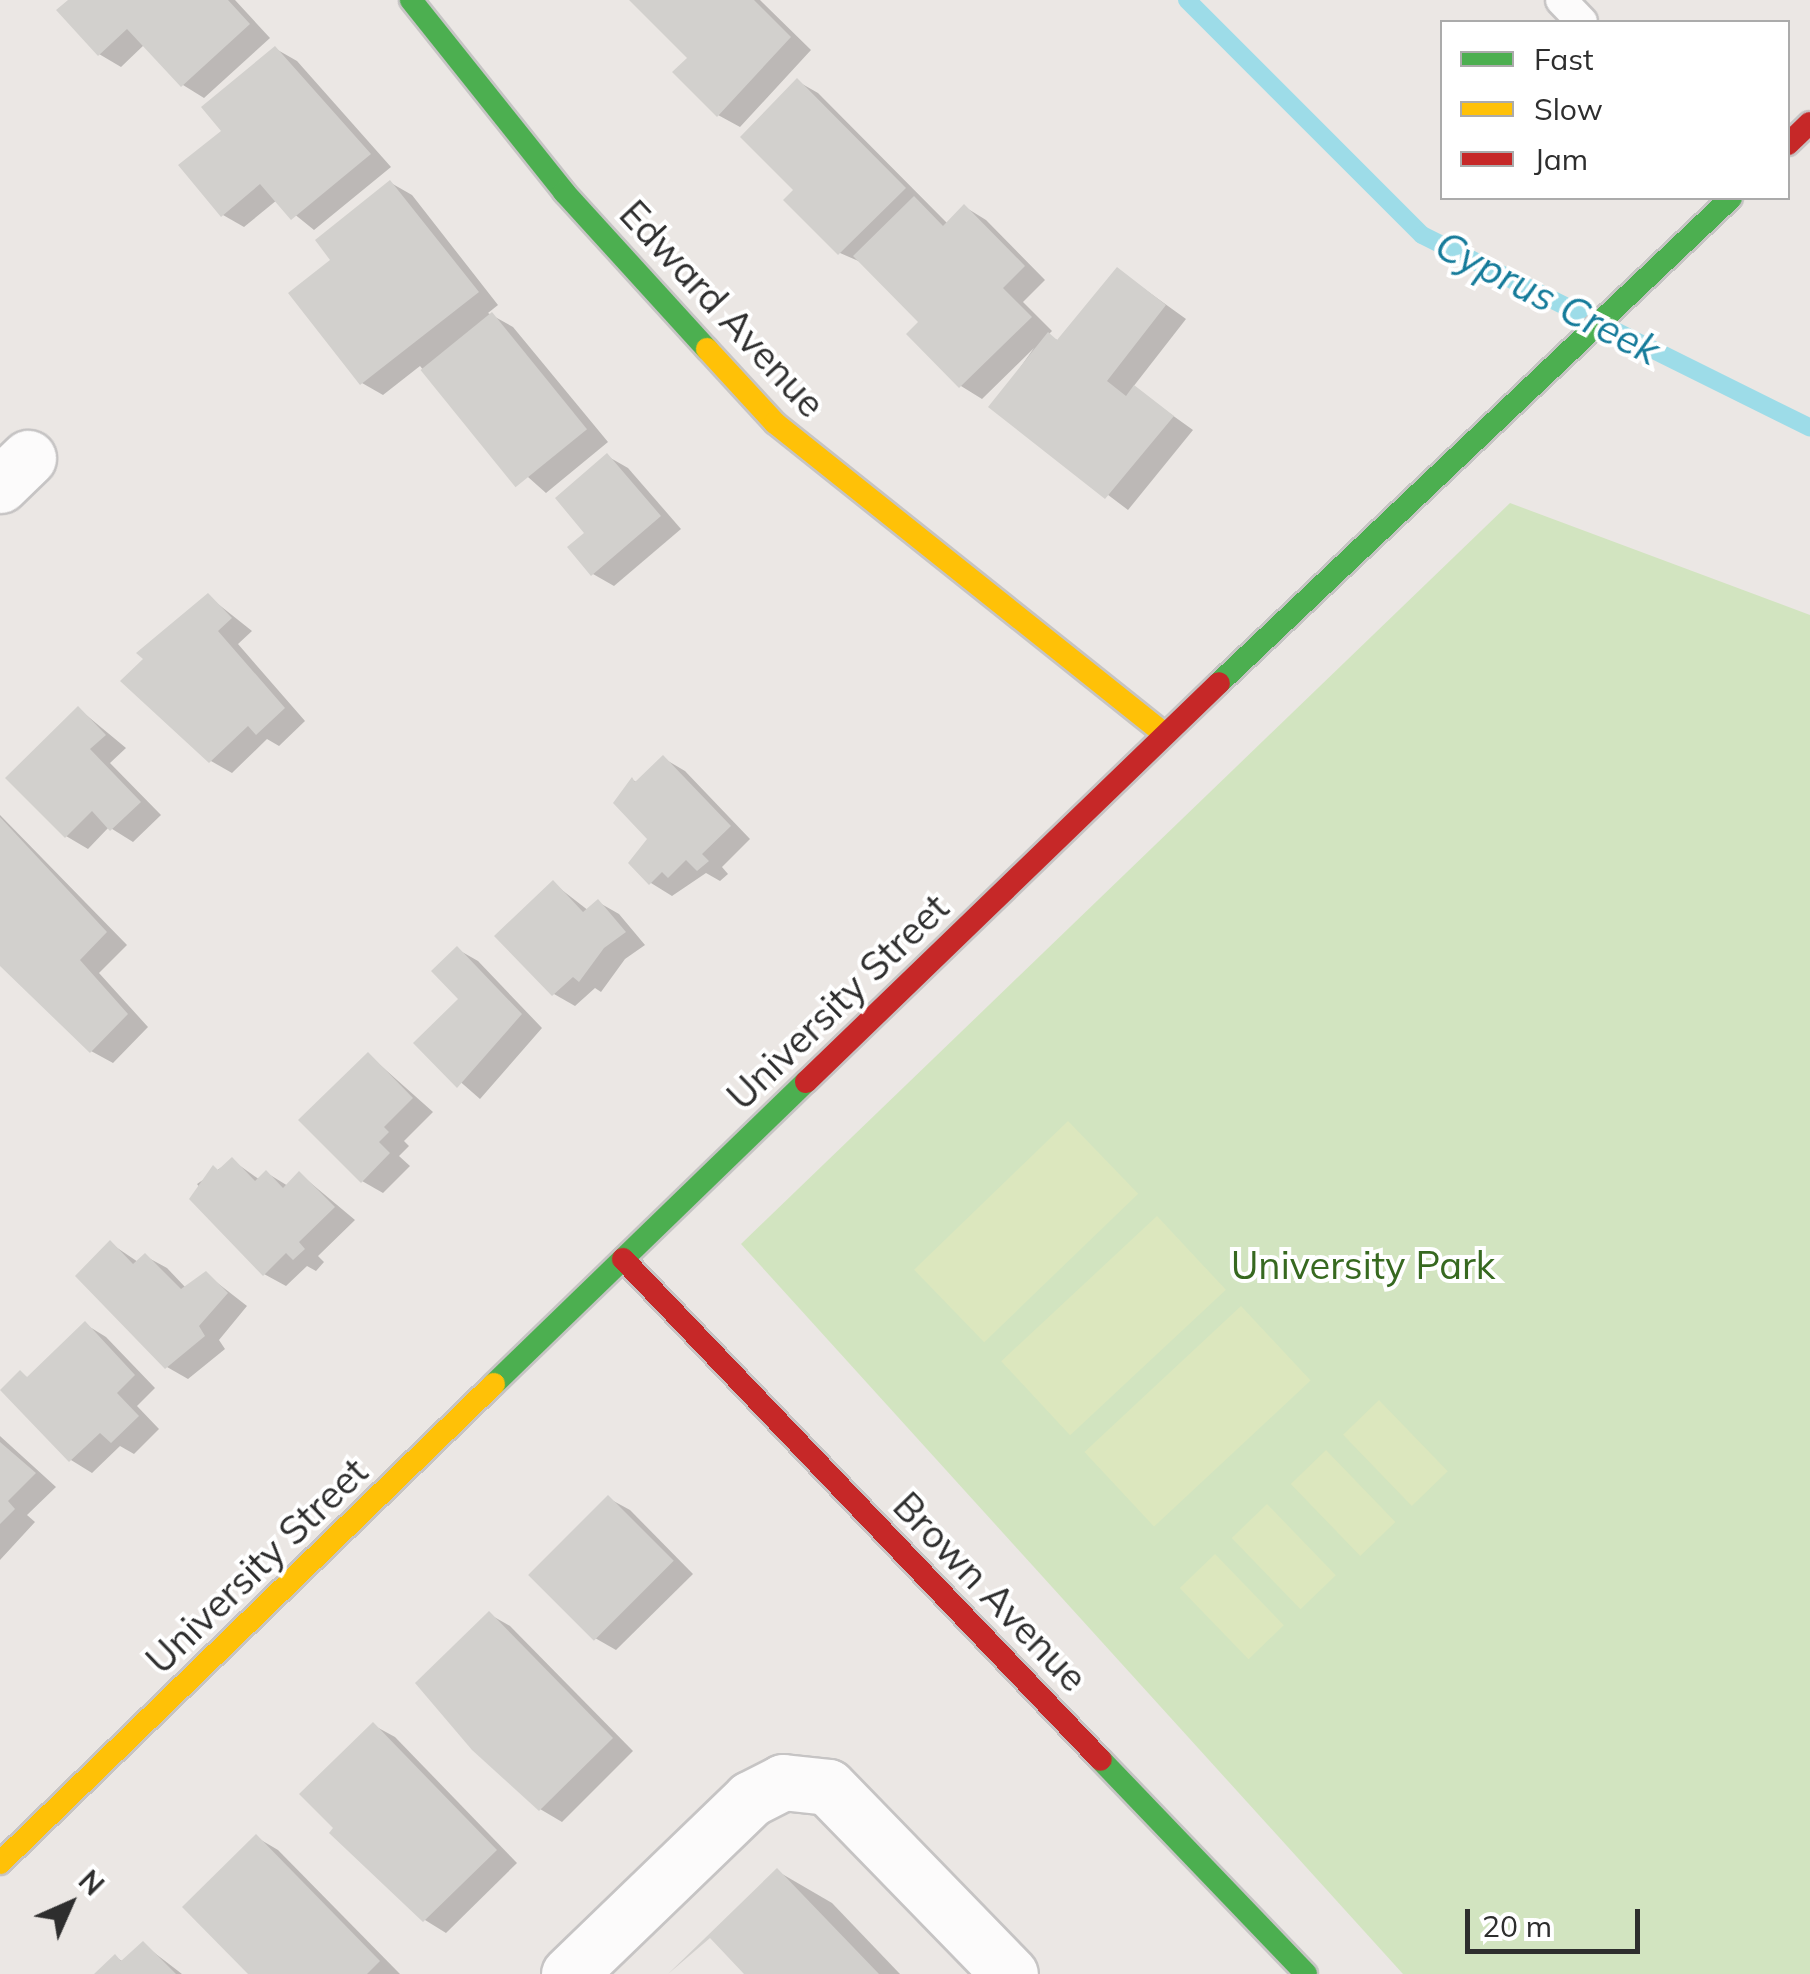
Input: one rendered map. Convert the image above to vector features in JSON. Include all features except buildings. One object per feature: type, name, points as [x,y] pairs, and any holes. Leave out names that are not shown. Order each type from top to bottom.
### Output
[{"type":"street","name":"Edward Avenue","points":[[411,0],[564,192],[775,424],[1166,734]]},
{"type":"street","points":[[1790,142],[1810,123]]},
{"type":"street","name":"University Street","points":[[0,1863],[1166,734],[1729,200]]},
{"type":"street","name":"Brown Avenue","points":[[624,1259],[1306,1974]]},
{"type":"street","points":[[569,1974],[750,1799],[783,1782],[828,1787],[1010,1974]]},
{"type":"lane","points":[[1561,0],[1580,20]]},
{"type":"green space","name":"University Park","points":[[1510,503],[1810,615],[1810,1974],[1403,1974],[741,1244]]},
{"type":"green space","points":[[1068,1121],[1138,1194],[984,1342],[914,1270]]},
{"type":"green space","points":[[1157,1216],[1226,1290],[1070,1435],[1001,1361]]},
{"type":"green space","points":[[1241,1306],[1311,1381],[1154,1527],[1084,1452]]},
{"type":"green space","points":[[1379,1400],[1448,1471],[1412,1506],[1343,1435]]},
{"type":"green space","points":[[1326,1450],[1395,1522],[1360,1556],[1291,1484]]},
{"type":"green space","points":[[1267,1504],[1336,1575],[1301,1609],[1232,1538]]},
{"type":"green space","points":[[1215,1554],[1284,1625],[1249,1659],[1180,1588]]},
{"type":"waterway","name":"Cyprus Creek","points":[[1187,0],[1422,235],[1810,428]]},
{"type":"traffic: fast","points":[[411,0],[564,192],[707,349]]},
{"type":"traffic: fast","points":[[1219,683],[1729,200]]},
{"type":"traffic: fast","points":[[494,1384],[806,1082]]},
{"type":"traffic: fast","points":[[1101,1760],[1306,1974]]},
{"type":"traffic: slow","points":[[707,349],[775,423],[1165,734]]},
{"type":"traffic: slow","points":[[0,1863],[494,1384]]},
{"type":"traffic: jam","points":[[1790,142],[1810,123]]},
{"type":"traffic: jam","points":[[806,1082],[1219,683]]},
{"type":"traffic: jam","points":[[623,1259],[1101,1760]]}]
